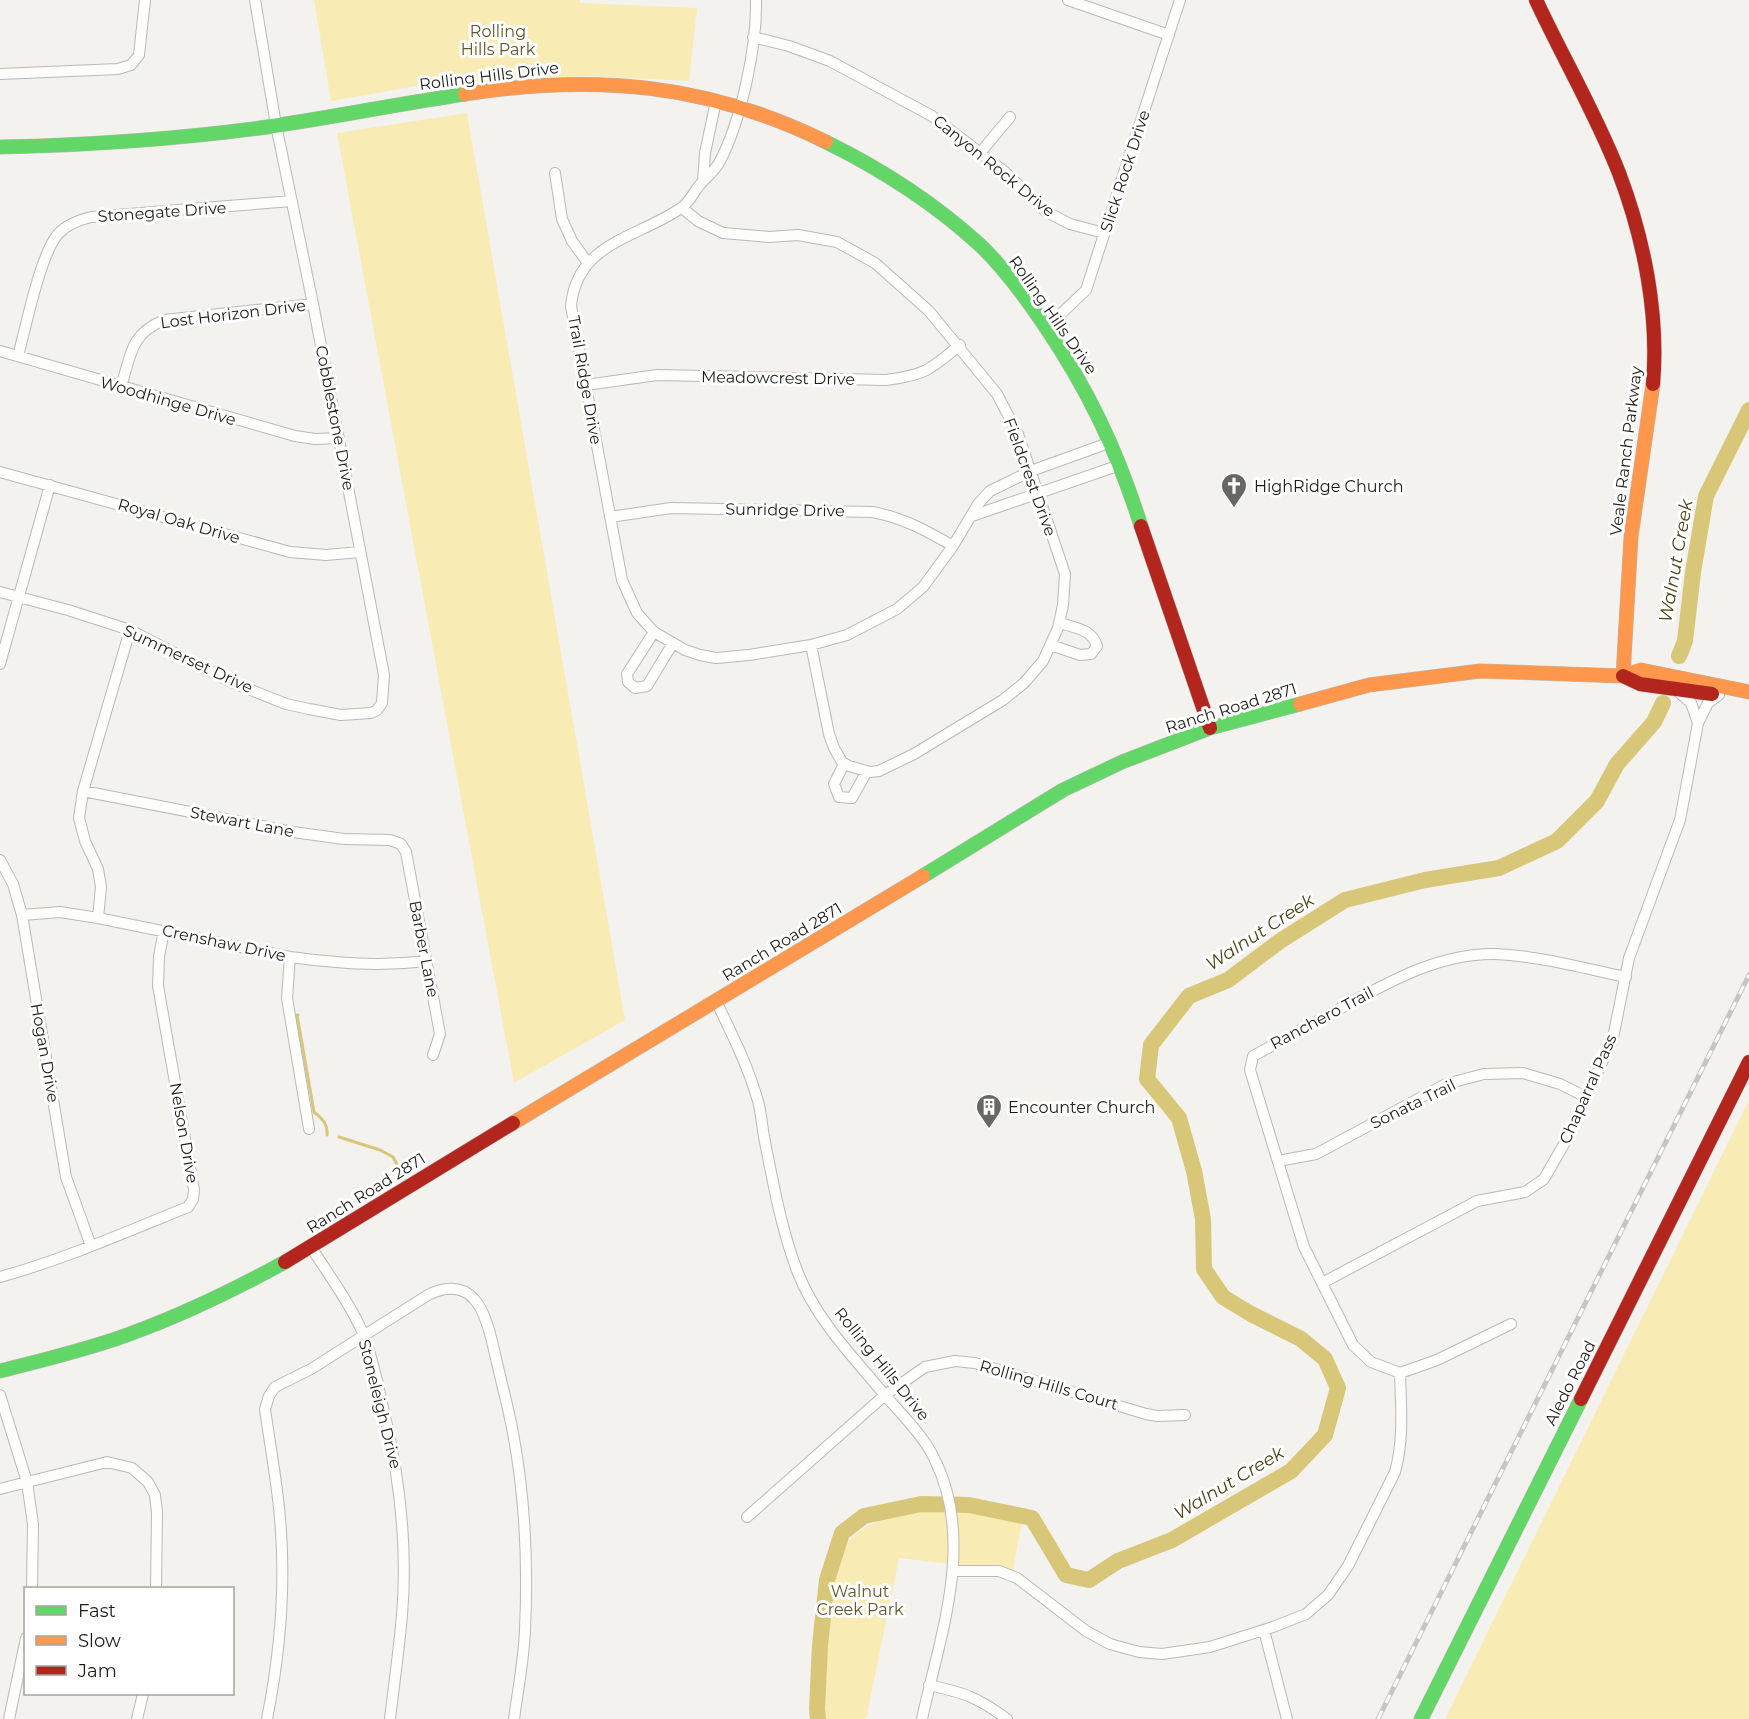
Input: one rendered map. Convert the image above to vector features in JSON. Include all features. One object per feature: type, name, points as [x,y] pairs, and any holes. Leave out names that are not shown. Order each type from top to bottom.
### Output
[{"type":"street","points":[[0,74],[118,69],[131,65],[139,55],[145,0]]},
{"type":"street","name":"Cobblestone Drive","points":[[255,0],[276,125],[314,304],[384,675],[382,703],[377,710]]},
{"type":"street","name":"Trail Ridge Drive","points":[[756,0],[749,70],[732,133],[718,166],[682,208],[618,240],[588,263],[576,284],[571,306],[622,580],[637,614],[654,632],[673,644],[716,658],[811,645],[847,635],[897,609],[922,587],[990,491],[1031,471],[1111,442]]},
{"type":"street","points":[[1068,0],[1169,35]]},
{"type":"street","name":"Slick Rock Drive","points":[[1046,328],[1086,290],[1180,0]]},
{"type":"street","name":"Veale Ranch Parkway","points":[[1536,0],[1592,113],[1623,183],[1638,232],[1649,298],[1654,355],[1650,408],[1633,519],[1623,676]]},
{"type":"street","name":"Canyon Rock Drive","points":[[753,37],[789,46],[830,61],[932,116],[1005,172],[1045,211],[1070,224],[1104,233]]},
{"type":"street","name":"Rolling Hills Drive","points":[[0,147],[82,146],[228,132],[485,90],[560,83],[655,89],[716,100],[782,123],[826,142],[915,195],[959,228],[1000,265],[1046,328],[1084,387],[1111,442],[1210,728]]},
{"type":"street","points":[[703,181],[705,153],[716,100]]},
{"type":"street","points":[[980,153],[1010,117]]},
{"type":"street","points":[[555,173],[562,219],[572,241],[588,263]]},
{"type":"street","name":"Stonegate Drive","points":[[18,356],[45,259],[56,236],[63,230],[91,217],[292,201]]},
{"type":"street","name":"Fieldcrest Drive","points":[[682,208],[698,220],[723,233],[769,237],[798,235],[837,242],[875,263],[930,311],[998,394],[1018,434],[1039,494],[1065,574],[1060,623],[1043,661],[1003,700],[889,768],[867,771]]},
{"type":"street","name":"Lost Horizon Drive","points":[[121,387],[133,347],[138,337],[151,325],[164,320],[314,304]]},
{"type":"street","name":"Meadowcrest Drive","points":[[586,384],[657,375],[886,380],[912,377],[929,370],[960,345]]},
{"type":"street","name":"Woodhinge Drive","points":[[0,351],[295,436],[315,439],[339,438]]},
{"type":"street","points":[[972,516],[1120,465]]},
{"type":"street","name":"Royal Oak Drive","points":[[0,472],[290,552],[326,555],[360,552]]},
{"type":"street","points":[[0,664],[50,485]]},
{"type":"street","name":"Sunridge Drive","points":[[610,517],[672,508],[872,512],[892,515],[921,527],[953,546]]},
{"type":"street","name":"Summerset Drive","points":[[0,592],[68,610],[130,630],[231,682],[286,704],[341,715],[363,715],[377,710]]},
{"type":"street","points":[[1051,645],[1080,655],[1091,654],[1097,646],[1090,633],[1060,623]]},
{"type":"street","points":[[98,918],[101,887],[98,869],[85,841],[80,818],[83,791],[130,630]]},
{"type":"street","points":[[654,632],[627,674],[628,682],[635,688],[643,688],[650,683],[673,644]]},
{"type":"street","points":[[811,645],[829,734],[834,748],[844,764],[867,771],[852,798],[839,797],[834,784],[844,764]]},
{"type":"street","name":"Ranch Road 2871","points":[[0,1371],[129,1334],[236,1288],[311,1247],[1063,790],[1122,762],[1210,728],[1369,685],[1446,674],[1480,671],[1623,676],[1641,670],[1749,692]]},
{"type":"street","name":"Ranch Road 2871","points":[[1623,676],[1640,684],[1749,701]]},
{"type":"street","points":[[1673,688],[1691,703],[1698,723]]},
{"type":"street","name":"Chaparral Pass","points":[[1322,1283],[1477,1201],[1525,1192],[1544,1179],[1568,1137],[1613,1038],[1629,958],[1680,820],[1698,723],[1708,703],[1720,695]]},
{"type":"street","name":"Stewart Lane","points":[[83,791],[293,832],[344,839],[390,840],[401,843]]},
{"type":"street","name":"Barber Lane","points":[[401,843],[406,852],[440,1034],[433,1055]]},
{"type":"street","name":"Hogan Drive","points":[[0,860],[14,884],[22,915],[66,1177],[91,1246]]},
{"type":"street","name":"Crenshaw Drive","points":[[22,915],[60,912],[290,957],[359,965],[396,965],[426,961]]},
{"type":"street","name":"Nelson Drive","points":[[0,1277],[91,1246],[188,1207],[193,1199],[195,1190],[158,986],[159,956],[164,931]]},
{"type":"street","name":"Ranchero Trail","points":[[1400,1373],[1371,1362],[1353,1345],[1304,1246],[1250,1070],[1253,1056],[1373,990],[1411,972],[1448,960],[1494,954],[1543,960],[1626,977]]},
{"type":"street","points":[[290,957],[288,998],[309,1129]]},
{"type":"street","name":"Rolling Hills Drive","points":[[716,1001],[746,1064],[755,1093],[785,1238],[799,1275],[837,1338],[934,1457],[949,1502],[954,1530],[953,1571],[922,1719]]},
{"type":"street","name":"Aledo Road","points":[[1420,1719],[1749,1062]]},
{"type":"street","name":"Sonata Trail","points":[[1278,1161],[1316,1154],[1446,1084],[1484,1074],[1523,1073],[1560,1084],[1586,1097]]},
{"type":"street","name":"Stoneleigh Drive","points":[[311,1247],[349,1306],[363,1336],[392,1444],[404,1535],[402,1614],[390,1719]]},
{"type":"street","points":[[267,1719],[273,1688],[283,1584],[280,1518],[265,1409],[269,1396],[276,1387],[311,1369],[439,1290],[455,1288],[468,1293],[481,1308],[493,1345],[513,1433],[524,1531],[525,1630],[514,1719]]},
{"type":"street","points":[[953,1571],[999,1571],[1017,1578],[1086,1631],[1110,1644],[1139,1652],[1162,1654],[1210,1647],[1306,1614],[1328,1595],[1348,1566],[1395,1472],[1400,1456],[1400,1373],[1437,1360],[1511,1324]]},
{"type":"street","name":"Rolling Hills Court","points":[[747,1516],[885,1395],[925,1367],[955,1361],[975,1363],[1146,1414],[1185,1415]]},
{"type":"street","points":[[0,1395],[27,1482],[33,1524],[32,1587]]},
{"type":"street","points":[[0,1489],[106,1462],[132,1468],[148,1482],[155,1495],[157,1512],[156,1587]]},
{"type":"street","points":[[1264,1630],[1287,1719]]},
{"type":"street","points":[[9,1719],[24,1648]]},
{"type":"street","points":[[929,1685],[962,1692],[982,1701],[1007,1719]]},
{"type":"street","points":[[137,1719],[142,1695]]},
{"type":"green space","name":"Rolling Hills Park","points":[[314,0],[580,0],[580,3],[697,8],[689,81],[590,76],[463,83],[462,78],[331,101]]},
{"type":"green space","points":[[467,113],[625,1020],[514,1083],[337,133]]},
{"type":"green space","points":[[1749,1100],[1749,1719],[1445,1719]]},
{"type":"green space","name":"Walnut Creek Park","points":[[920,1510],[995,1515],[1022,1520],[1013,1571],[899,1558],[866,1719],[825,1719],[829,1604],[835,1570],[841,1555],[849,1541],[863,1529],[892,1517]]},
{"type":"waterway","name":"Walnut Creek","points":[[1679,656],[1685,641],[1693,572],[1706,496],[1749,410]]},
{"type":"waterway","name":"Walnut Creek","points":[[818,1719],[820,1645],[827,1580],[842,1533],[864,1516],[921,1504],[969,1505],[1032,1518],[1066,1575],[1089,1580],[1118,1561],[1172,1540],[1291,1471],[1325,1435],[1338,1388],[1325,1359],[1301,1339],[1223,1297],[1204,1269],[1203,1219],[1194,1171],[1179,1118],[1147,1079],[1151,1045],[1189,996],[1228,980],[1280,941],[1345,900],[1425,880],[1499,868],[1557,841],[1597,801],[1617,764],[1654,722],[1663,703]]},
{"type":"waterway","points":[[298,1015],[314,1112],[325,1124],[327,1135]]},
{"type":"waterway","points":[[339,1137],[380,1150],[393,1157],[400,1170]]},
{"type":"railway","points":[[1378,1719],[1749,975]]},
{"type":"traffic: fast","points":[[0,147],[67,145],[201,135],[292,123],[465,94]]},
{"type":"traffic: fast","points":[[826,142],[887,175],[926,201],[980,245],[1005,272],[1043,323],[1087,396],[1122,472],[1141,526]]},
{"type":"traffic: fast","points":[[923,876],[1063,790],[1122,762],[1210,728],[1300,704]]},
{"type":"traffic: fast","points":[[0,1371],[80,1350],[168,1319],[208,1302],[285,1262]]},
{"type":"traffic: fast","points":[[1421,1719],[1581,1399]]},
{"type":"traffic: slow","points":[[465,94],[559,85],[649,88],[738,107],[782,122],[826,142]]},
{"type":"traffic: slow","points":[[1623,676],[1631,537],[1653,384]]},
{"type":"traffic: slow","points":[[1300,704],[1369,685],[1480,671],[1623,676],[1641,670],[1749,692]]},
{"type":"traffic: slow","points":[[513,1123],[923,876]]},
{"type":"traffic: jam","points":[[1536,0],[1600,129],[1619,173],[1636,224],[1648,277],[1654,331],[1653,384]]},
{"type":"traffic: jam","points":[[1141,526],[1210,728]]},
{"type":"traffic: jam","points":[[1623,676],[1640,684],[1712,694]]},
{"type":"traffic: jam","points":[[1581,1399],[1749,1062]]},
{"type":"traffic: jam","points":[[285,1262],[513,1123]]},
{"type":"place","name":"HighRidge Church","points":[[1234,509]]},
{"type":"place","name":"Encounter Church","points":[[989,1130]]}]
